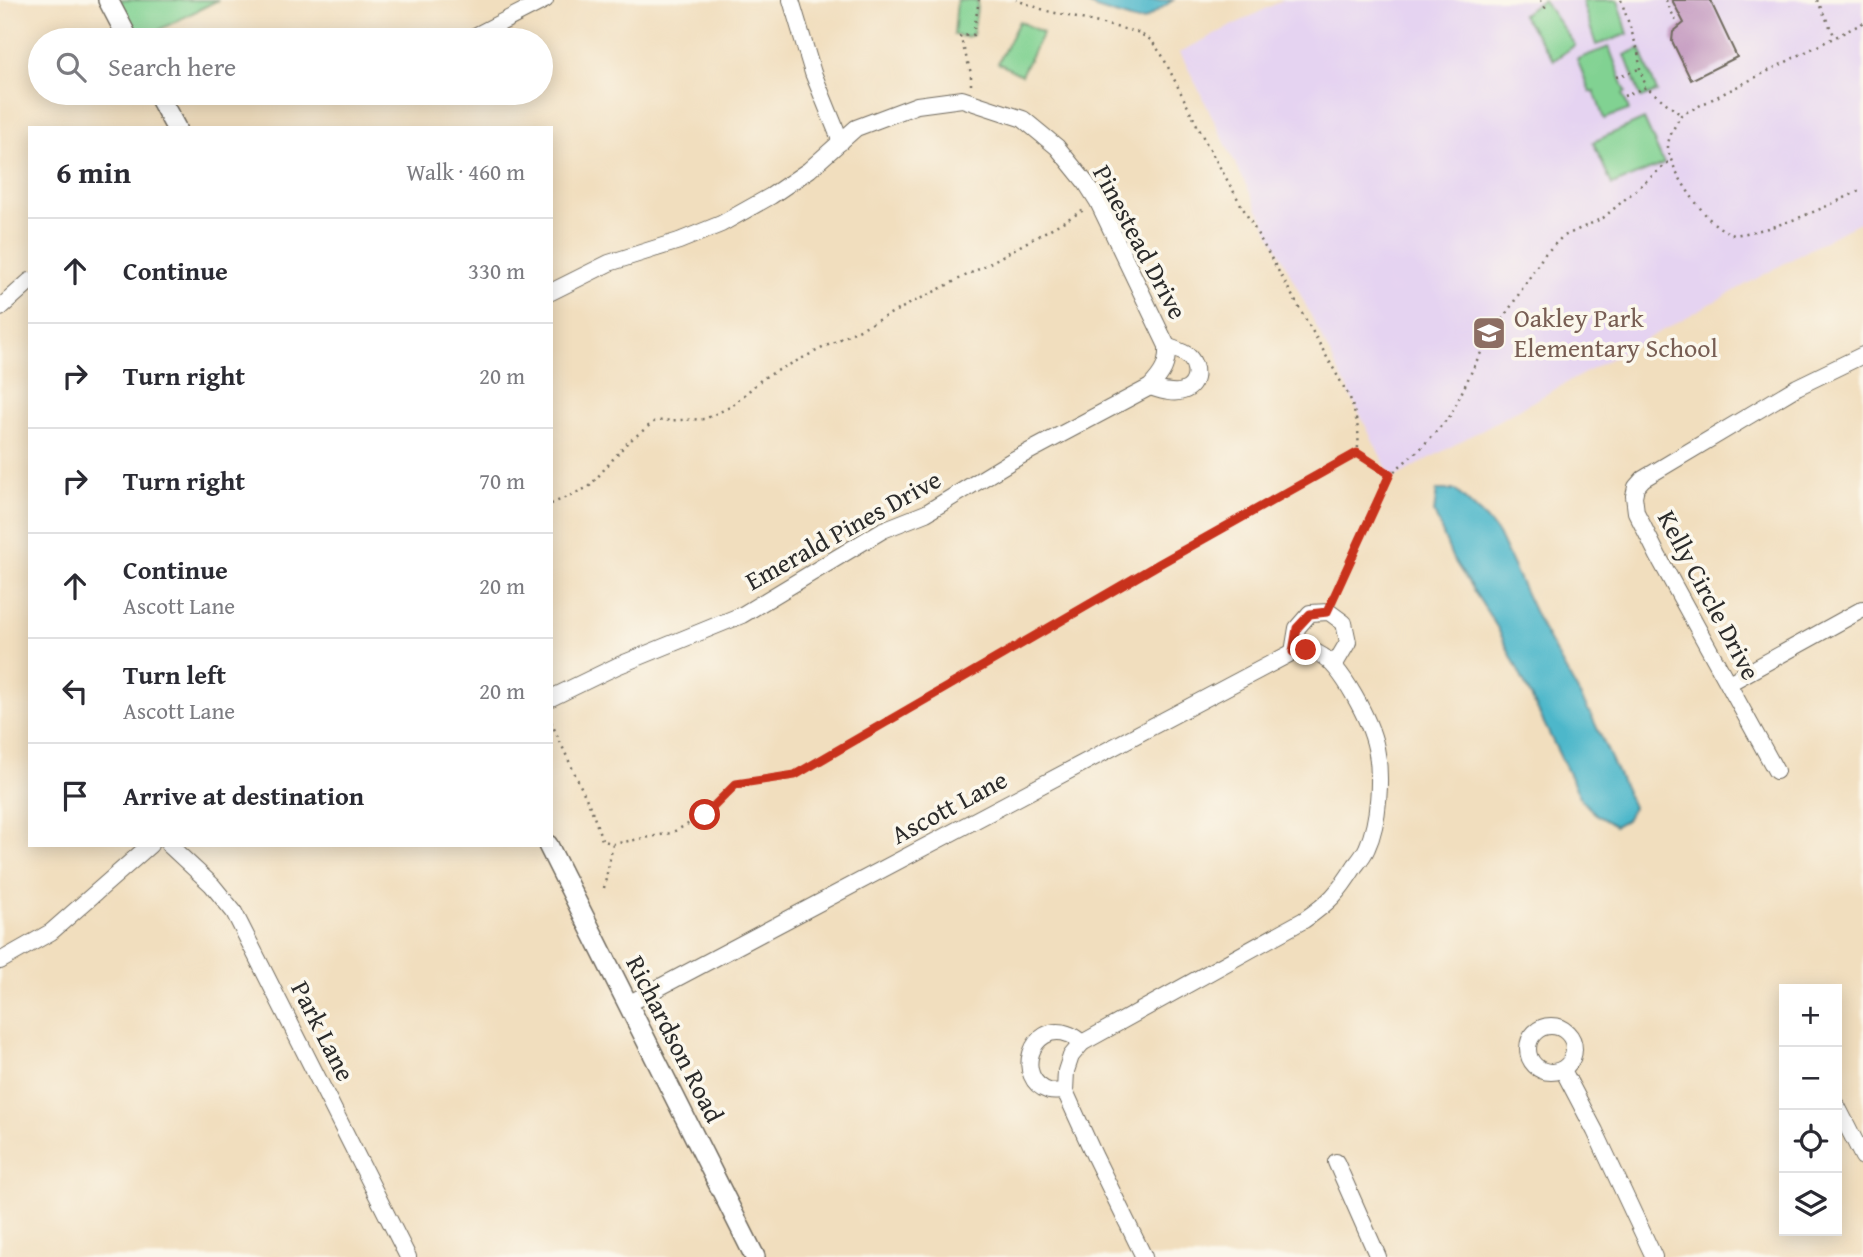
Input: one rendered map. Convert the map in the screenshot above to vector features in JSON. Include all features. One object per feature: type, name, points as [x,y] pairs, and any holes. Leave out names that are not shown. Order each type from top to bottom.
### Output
[{"type":"street","points":[[108,0],[123,28]]},
{"type":"street","points":[[490,28],[545,0]]},
{"type":"street","points":[[791,0],[813,74],[841,142]]},
{"type":"street","name":"Pinestead Drive","points":[[553,291],[609,264],[721,224],[809,170],[856,128],[891,113],[962,99],[1023,119],[1057,147],[1086,183],[1098,202],[1167,346],[1167,363]]},
{"type":"street","points":[[164,105],[175,126]]},
{"type":"street","points":[[0,307],[28,283]]},
{"type":"street","name":"Pinestead Drive","points":[[1150,387],[1169,392],[1183,391],[1192,385],[1196,375],[1194,363],[1186,355],[1167,346]]},
{"type":"street","name":"Kelly Circle Drive","points":[[1776,771],[1658,556],[1636,512],[1634,496],[1636,487],[1643,479],[1797,387],[1863,355]]},
{"type":"street","name":"Emerald Pines Drive","points":[[553,697],[617,666],[742,615],[883,530],[926,513],[1013,460],[1150,387],[1167,363]]},
{"type":"street","points":[[1729,684],[1863,609]]},
{"type":"street","points":[[1144,1257],[1066,1091],[1066,1071],[1071,1056],[1082,1043],[1304,920],[1338,894],[1367,848],[1379,800],[1376,748],[1356,700],[1335,664],[1318,653],[1306,650],[1293,652],[1297,628],[1310,614],[1327,612],[1345,623],[1348,642],[1335,664]]},
{"type":"street","name":"Ascott Lane","points":[[628,1004],[1293,652]]},
{"type":"street","points":[[0,961],[51,932],[148,847]]},
{"type":"street","name":"Park Lane","points":[[171,847],[212,885],[234,912],[408,1257]]},
{"type":"street","name":"Richardson Road","points":[[549,847],[755,1257]]},
{"type":"street","points":[[1066,1091],[1049,1091],[1036,1083],[1029,1068],[1030,1052],[1038,1039],[1053,1032],[1069,1034],[1082,1043]]},
{"type":"street","points":[[1563,1070],[1654,1257]]},
{"type":"street","points":[[1839,1110],[1863,1157]]},
{"type":"street","points":[[1336,1162],[1378,1257]]},
{"type":"path","points":[[971,102],[971,73],[960,44],[960,36],[973,35],[979,0]]},
{"type":"path","points":[[553,726],[592,811],[602,840],[613,844],[671,833],[705,815],[736,784],[795,775],[1159,564],[1357,453],[1360,439],[1350,398],[1204,139],[1162,55],[1151,40],[1137,32],[1047,12],[1016,0]]},
{"type":"path","points":[[1541,0],[1548,12]]},
{"type":"path","points":[[1621,0],[1638,51],[1646,87],[1681,115]]},
{"type":"path","points":[[1666,0],[1678,26]]},
{"type":"path","points":[[1817,0],[1835,37]]},
{"type":"path","points":[[1863,23],[1681,115],[1668,148],[1688,191],[1713,223],[1734,235],[1765,230],[1863,189]]},
{"type":"path","points":[[1616,77],[1640,69]]},
{"type":"path","points":[[1623,96],[1646,87]]},
{"type":"path","points":[[1327,612],[1390,474],[1400,468],[1451,415],[1479,356],[1544,255],[1562,237],[1603,218],[1672,159]]},
{"type":"path","points":[[553,503],[589,487],[626,444],[655,421],[705,419],[732,406],[763,378],[979,269],[1098,202]]},
{"type":"path","points":[[1357,453],[1390,474]]},
{"type":"path","points":[[604,888],[613,844]]},
{"type":"shaded area","name":"Oakley Park Elementary School","points":[[1283,0],[1863,0],[1863,220],[1392,479],[1180,52]]},
{"type":"green space","points":[[113,0],[218,0],[163,28],[128,28]]},
{"type":"green space","points":[[957,0],[978,1],[973,35],[954,35]]},
{"type":"green space","points":[[1543,0],[1575,45],[1554,60],[1522,15]]},
{"type":"green space","points":[[1618,0],[1628,34],[1596,45],[1582,1]]},
{"type":"green space","points":[[1019,21],[1043,33],[1021,75],[998,63]]},
{"type":"green space","points":[[1609,47],[1626,92],[1623,94],[1629,110],[1604,119],[1594,91],[1590,92],[1577,59]]},
{"type":"green space","points":[[1640,48],[1657,92],[1641,98],[1625,55]]},
{"type":"green space","points":[[1644,119],[1664,164],[1612,185],[1593,142]]},
{"type":"water","points":[[1081,0],[1173,0],[1144,20],[1137,21],[1096,8]]},
{"type":"water","points":[[1437,490],[1455,490],[1498,534],[1542,628],[1592,717],[1633,807],[1626,820],[1615,826],[1598,816],[1582,801],[1497,627],[1452,557],[1434,512]]},
{"type":"building","points":[[1672,0],[1710,0],[1737,57],[1691,80],[1672,41],[1673,32],[1684,23]]},
{"type":"place","name":"Oakley Park Elementary School","points":[[1489,333]]},
{"type":"route","points":[[705,815],[736,784],[795,775],[1159,564],[1357,453],[1390,474],[1327,612],[1310,614],[1297,628],[1293,652],[1306,650]]}]
